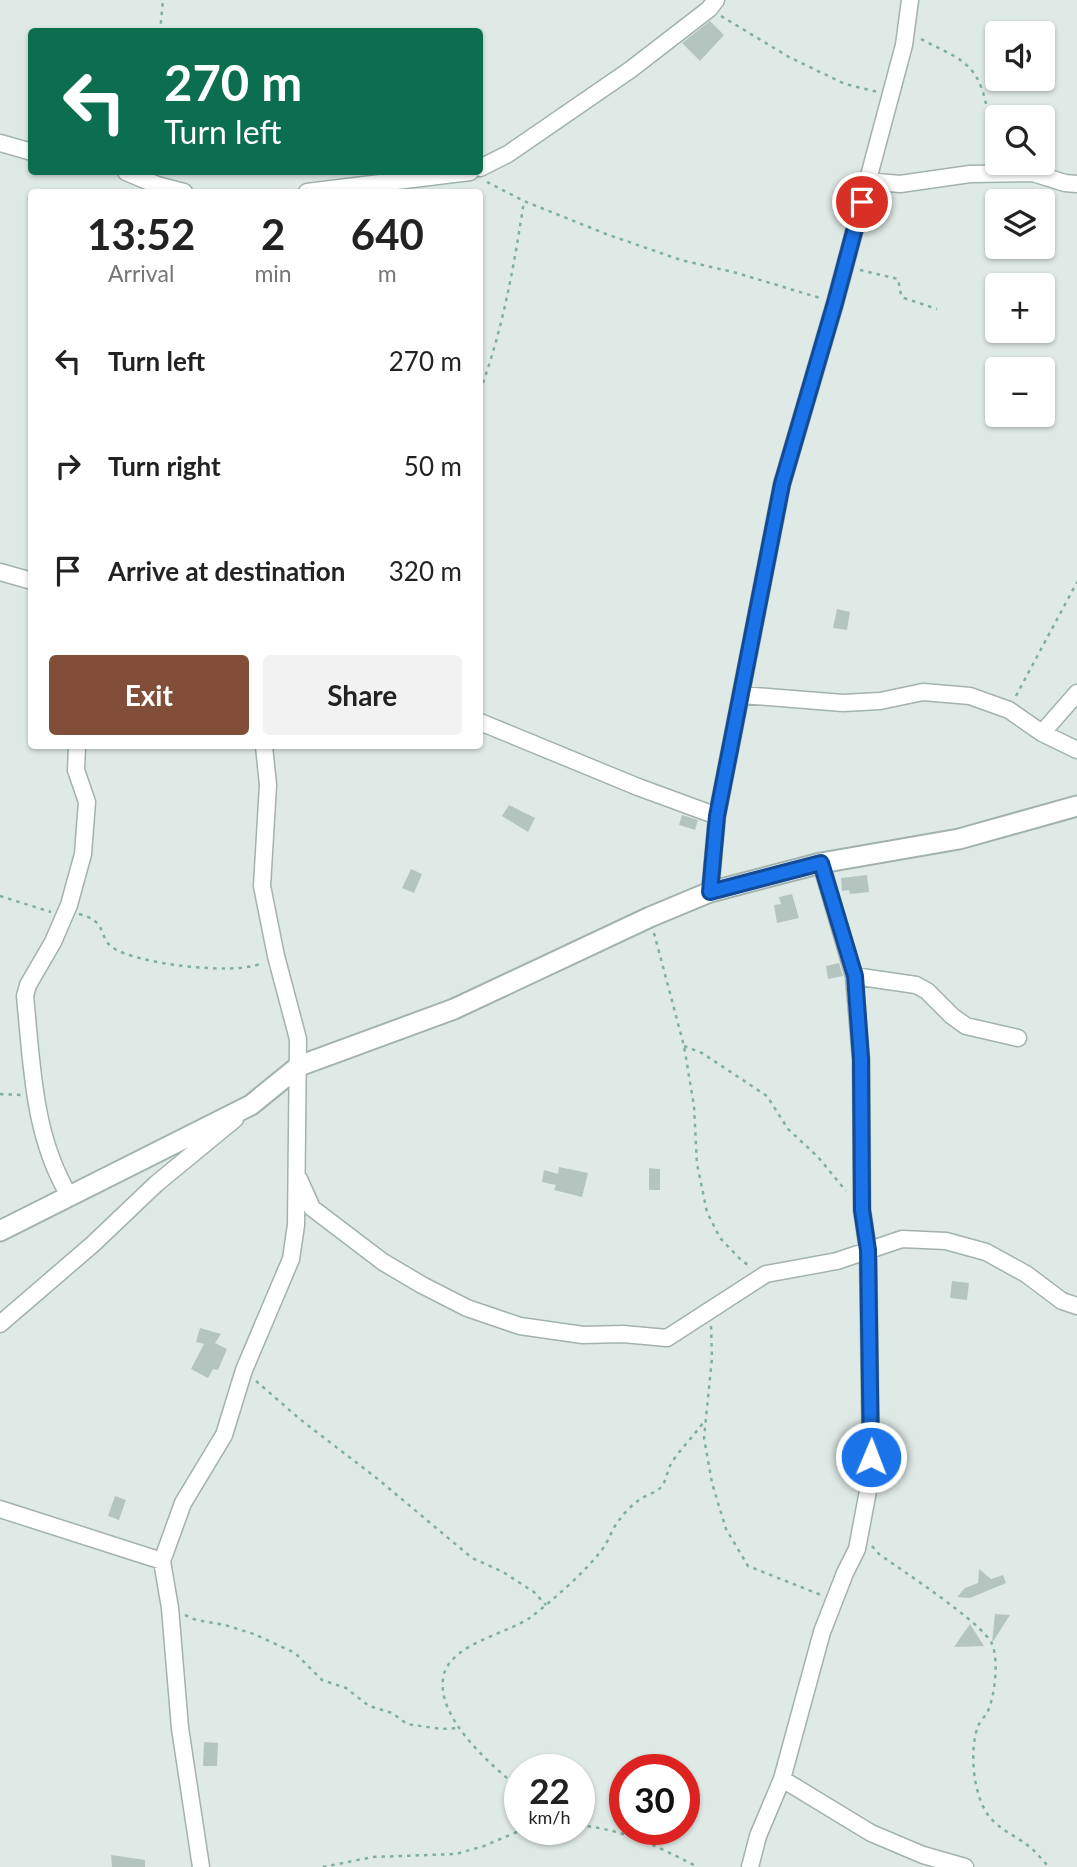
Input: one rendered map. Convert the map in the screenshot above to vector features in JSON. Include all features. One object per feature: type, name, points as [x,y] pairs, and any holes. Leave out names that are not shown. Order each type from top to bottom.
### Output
[{"type":"street","points":[[710,892],[717,816],[782,484],[845,266],[906,30],[910,0]]},
{"type":"street","points":[[483,166],[508,154],[630,70],[712,4]]},
{"type":"street","points":[[0,144],[28,151]]},
{"type":"street","points":[[867,181],[900,184],[970,174],[1033,173],[1077,184]]},
{"type":"street","points":[[133,175],[173,189]]},
{"type":"street","points":[[331,189],[445,175]]},
{"type":"street","points":[[0,572],[28,580]]},
{"type":"street","points":[[741,695],[844,703],[880,701],[939,691],[970,696],[1009,710],[1042,733],[1077,750]]},
{"type":"street","points":[[1042,733],[1077,693]]},
{"type":"street","points":[[483,723],[717,816]]},
{"type":"street","points":[[70,1197],[56,1174],[35,1096],[26,990],[65,912],[83,854],[87,802],[76,770],[77,749]]},
{"type":"street","points":[[201,1867],[180,1728],[170,1608],[162,1561],[183,1503],[224,1435],[244,1370],[291,1259],[296,1225],[299,1039],[276,956],[262,886],[268,785],[264,749]]},
{"type":"street","points":[[0,1324],[93,1244],[156,1184],[299,1066],[454,1009],[650,917],[710,892],[821,863],[959,839],[1077,806]]},
{"type":"street","points":[[750,1867],[758,1836],[782,1779],[822,1632],[857,1549],[870,1475],[871,1350],[868,1250],[862,1210],[861,1059],[855,976],[821,863]]},
{"type":"street","points":[[855,976],[916,985],[927,991],[966,1026],[1018,1038]]},
{"type":"street","points":[[0,1231],[251,1105]]},
{"type":"street","points":[[297,1176],[312,1208],[383,1262],[422,1285],[488,1317],[520,1326],[583,1335],[623,1334],[667,1338],[762,1275],[837,1261],[902,1239],[946,1241],[986,1252],[1026,1274],[1062,1301],[1077,1306]]},
{"type":"street","points":[[0,1509],[162,1561]]},
{"type":"street","points":[[782,1779],[871,1833],[923,1855],[965,1867]]},
{"type":"path","points":[[160,28],[163,0]]},
{"type":"path","points":[[712,4],[789,57],[845,84],[889,95]]},
{"type":"path","points":[[906,30],[971,67],[978,76],[986,105]]},
{"type":"path","points":[[475,175],[524,201],[606,234],[681,260],[737,273],[835,303]]},
{"type":"path","points":[[483,383],[495,349],[513,270],[524,201]]},
{"type":"path","points":[[845,266],[898,279],[904,298],[937,309]]},
{"type":"path","points":[[1009,710],[1077,582]]},
{"type":"path","points":[[0,896],[17,903],[85,916],[103,929],[114,950],[160,962],[233,970],[256,967],[276,956]]},
{"type":"path","points":[[650,917],[684,1046],[694,1107],[697,1164],[707,1212],[720,1238],[741,1260],[762,1275]]},
{"type":"path","points":[[684,1046],[702,1053],[767,1096],[788,1129],[818,1157],[862,1210]]},
{"type":"path","points":[[0,1094],[35,1096]]},
{"type":"path","points":[[717,1306],[711,1331],[712,1358],[705,1420],[706,1452],[718,1505],[733,1544],[754,1570],[783,1579],[791,1586],[816,1591],[832,1605]]},
{"type":"path","points":[[244,1370],[301,1420],[379,1480],[472,1558],[534,1592],[546,1605]]},
{"type":"path","points":[[504,1776],[458,1728],[446,1705],[443,1678],[447,1667],[456,1656],[472,1645],[511,1629],[546,1605],[599,1554],[625,1512],[640,1499],[661,1487],[675,1458],[705,1420]]},
{"type":"path","points":[[860,1533],[879,1554],[977,1626],[992,1645],[995,1679],[988,1711],[978,1727],[974,1743],[977,1787],[989,1816],[998,1826],[1030,1847],[1049,1867]]},
{"type":"path","points":[[170,1608],[196,1620],[254,1634],[295,1653],[322,1680],[346,1688],[369,1706],[392,1713],[407,1724],[441,1729],[458,1728]]},
{"type":"path","points":[[595,1827],[642,1839],[698,1867]]},
{"type":"path","points":[[323,1867],[373,1857],[456,1854],[504,1837]]},
{"type":"building","points":[[710,21],[724,35],[700,61],[682,43]]},
{"type":"building","points":[[837,609],[850,612],[847,630],[833,628]]},
{"type":"building","points":[[509,805],[535,818],[528,832],[502,816]]},
{"type":"building","points":[[682,815],[698,820],[695,830],[679,825]]},
{"type":"building","points":[[411,869],[422,874],[414,893],[402,888]]},
{"type":"building","points":[[867,875],[869,892],[850,894],[849,890],[842,891],[841,878]]},
{"type":"building","points":[[792,894],[799,918],[777,923],[774,905],[781,904],[779,897]]},
{"type":"building","points":[[839,963],[843,976],[828,979],[826,966]]},
{"type":"building","points":[[559,1167],[588,1173],[582,1197],[554,1190],[556,1185],[542,1182],[544,1170],[558,1174]]},
{"type":"building","points":[[649,1168],[660,1169],[660,1190],[649,1190]]},
{"type":"building","points":[[952,1281],[969,1283],[967,1300],[950,1298]]},
{"type":"building","points":[[200,1328],[221,1334],[215,1343],[227,1349],[218,1370],[213,1369],[208,1378],[191,1369],[204,1344],[196,1342]]},
{"type":"building","points":[[115,1496],[126,1500],[119,1520],[108,1516]]},
{"type":"building","points":[[979,1569],[991,1579],[1003,1575],[1006,1583],[970,1598],[957,1597],[965,1588],[978,1583]]},
{"type":"building","points":[[995,1614],[1010,1615],[992,1643]]},
{"type":"building","points":[[970,1624],[984,1646],[954,1647]]},
{"type":"building","points":[[204,1742],[218,1743],[217,1766],[203,1766]]},
{"type":"building","points":[[111,1855],[145,1860],[145,1867],[112,1867]]},
{"type":"route","points":[[862,202],[782,484],[717,816],[710,892],[821,863],[837,910],[855,976],[861,1059],[862,1210],[868,1250],[871,1457]]}]
